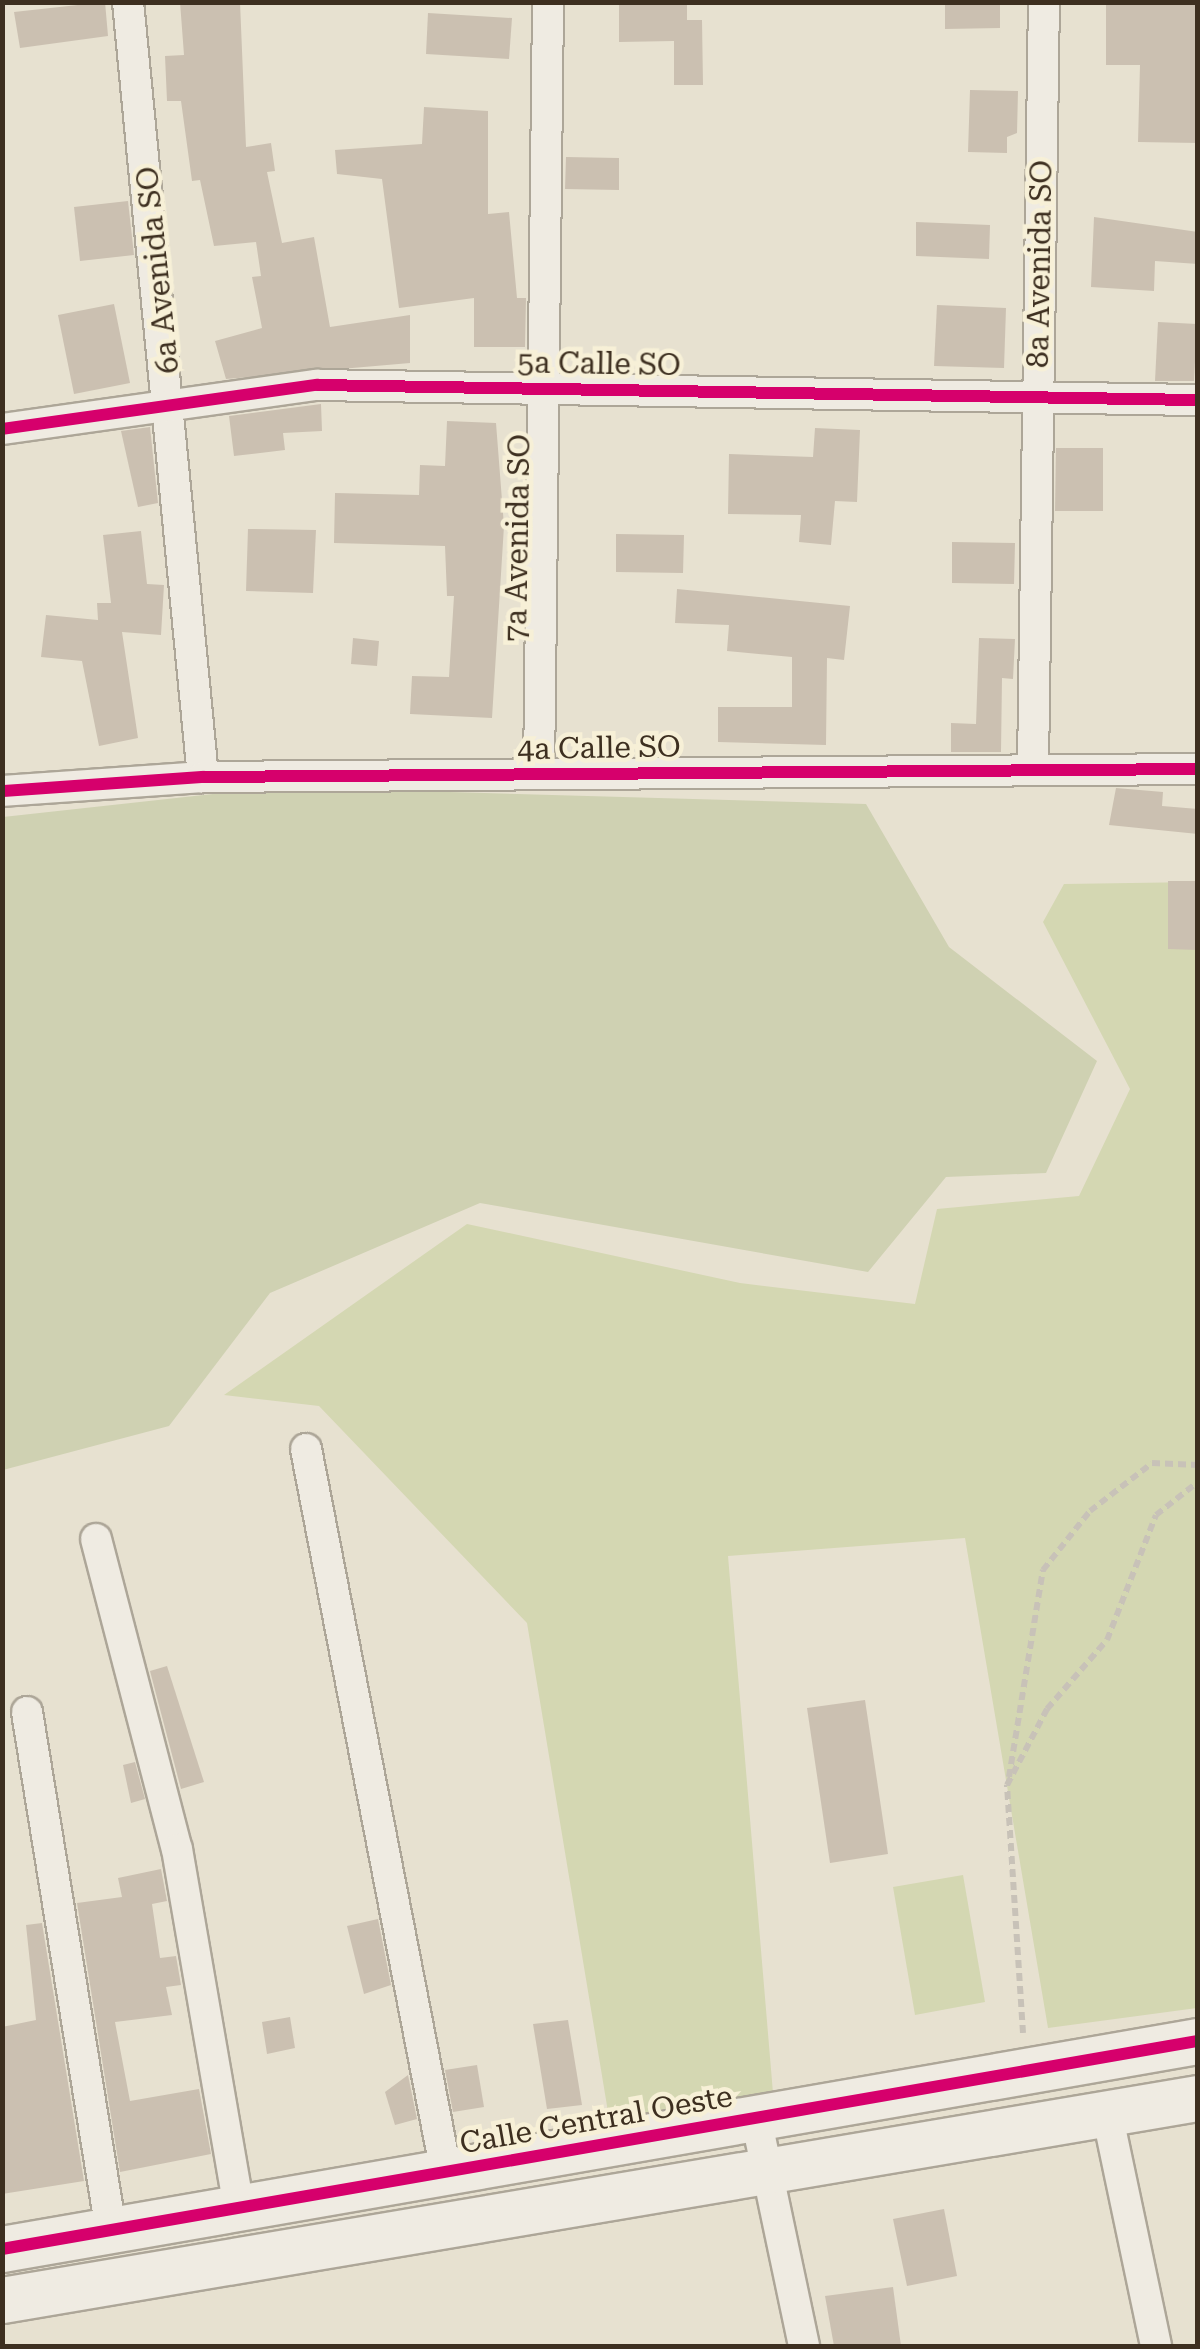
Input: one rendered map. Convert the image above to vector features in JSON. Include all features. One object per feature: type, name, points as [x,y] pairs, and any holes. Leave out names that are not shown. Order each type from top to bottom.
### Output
[{"type":"street","name":"6a Avenida SO","points":[[128,2],[173,402],[203,777]]},
{"type":"street","name":"7a Avenida SO","points":[[539,774],[548,2]]},
{"type":"street","name":"8a Avenida SO","points":[[1032,766],[1044,2]]},
{"type":"street","name":"5a Calle SO","points":[[2,429],[317,384],[1198,400]]},
{"type":"street","name":"4a Calle SO","points":[[2,792],[203,777],[1032,766],[1198,770]]},
{"type":"street","points":[[306,1449],[446,2172]]},
{"type":"street","points":[[96,1538],[177,1849],[240,2208]]},
{"type":"street","points":[[27,1712],[111,2230]]},
{"type":"street","name":"Calle Central Oeste","points":[[2,2249],[1198,2041]]},
{"type":"street","points":[[2,2300],[1198,2098]]},
{"type":"street","points":[[1108,2113],[1156,2346]]},
{"type":"street","points":[[756,2118],[804,2346]]},
{"type":"path","points":[[1043,2040],[1024,2043],[1007,1786],[1043,1570],[1090,1512],[1152,1463],[1198,1465]]},
{"type":"path","points":[[1007,1786],[1048,1709],[1108,1640],[1156,1514],[1198,1482]]},
{"type":"green space","points":[[277,787],[866,804],[949,947],[1097,1061],[1046,1173],[946,1177],[868,1272],[480,1203],[270,1293],[169,1426],[3,1470],[3,817]]},
{"type":"green space","points":[[1197,882],[1197,2008],[1048,2028],[965,1538],[728,1556],[774,2105],[610,2124],[527,1623],[319,1406],[224,1395],[467,1224],[740,1283],[915,1304],[937,1209],[1079,1196],[1130,1089],[1043,922],[1064,884]]},
{"type":"green space","points":[[963,1875],[985,2002],[915,2015],[893,1887]]},
{"type":"building","points":[[105,2],[108,36],[20,48],[14,12]]},
{"type":"building","points":[[180,2],[240,2],[246,147],[271,143],[275,171],[267,172],[282,243],[314,237],[330,327],[410,315],[410,363],[226,379],[215,341],[262,328],[252,277],[261,276],[256,242],[214,246],[200,180],[192,181],[181,101],[167,101],[165,56],[184,55]]},
{"type":"building","points":[[619,2],[687,2],[687,20],[702,20],[703,85],[674,85],[674,41],[619,42]]},
{"type":"building","points":[[945,2],[1000,2],[1000,28],[945,29]]},
{"type":"building","points":[[1106,2],[1198,2],[1198,143],[1138,142],[1140,65],[1106,65]]},
{"type":"building","points":[[428,13],[512,18],[509,59],[426,54]]},
{"type":"building","points":[[970,90],[1018,91],[1017,133],[1007,137],[1007,153],[968,152]]},
{"type":"building","points":[[424,107],[488,111],[488,214],[509,212],[517,298],[526,298],[525,347],[474,347],[474,298],[399,308],[382,179],[337,174],[335,150],[422,144]]},
{"type":"building","points":[[566,157],[619,158],[619,190],[565,189]]},
{"type":"building","points":[[128,201],[134,255],[80,261],[74,207]]},
{"type":"building","points":[[1094,217],[1198,232],[1198,264],[1155,261],[1154,291],[1091,287]]},
{"type":"building","points":[[916,222],[990,225],[989,259],[916,256]]},
{"type":"building","points":[[114,304],[130,383],[74,394],[58,315]]},
{"type":"building","points":[[937,305],[1006,308],[1004,368],[934,366]]},
{"type":"building","points":[[1158,322],[1197,324],[1194,381],[1155,381]]},
{"type":"building","points":[[321,404],[322,431],[283,433],[285,450],[234,456],[229,416]]},
{"type":"building","points":[[447,421],[496,423],[504,526],[492,718],[410,714],[412,676],[449,677],[454,596],[447,596],[445,546],[334,543],[335,493],[419,495],[420,465],[445,466]]},
{"type":"building","points":[[150,427],[158,503],[138,507],[121,431]]},
{"type":"building","points":[[815,428],[860,430],[857,502],[835,501],[831,545],[799,542],[801,515],[728,514],[729,454],[813,457]]},
{"type":"building","points":[[1056,448],[1103,448],[1103,511],[1055,511]]},
{"type":"building","points":[[248,529],[316,530],[313,593],[246,591]]},
{"type":"building","points":[[141,531],[147,584],[164,585],[161,635],[122,632],[138,738],[99,746],[82,661],[41,657],[46,615],[98,620],[97,603],[111,603],[103,535]]},
{"type":"building","points":[[616,534],[684,535],[683,573],[616,572]]},
{"type":"building","points":[[952,542],[1015,543],[1014,584],[952,583]]},
{"type":"building","points":[[677,589],[850,606],[844,660],[827,658],[826,745],[718,742],[718,707],[792,707],[792,657],[727,651],[729,625],[675,623]]},
{"type":"building","points":[[353,638],[379,641],[377,666],[351,664]]},
{"type":"building","points":[[979,638],[1015,639],[1013,679],[1002,678],[1001,752],[951,752],[951,723],[976,724]]},
{"type":"building","points":[[1116,788],[1163,792],[1162,806],[1198,809],[1198,834],[1109,825]]},
{"type":"building","points":[[1168,881],[1198,881],[1198,950],[1168,949]]},
{"type":"building","points":[[167,1666],[204,1782],[181,1789],[150,1671]]},
{"type":"building","points":[[865,1700],[888,1854],[830,1863],[807,1708]]},
{"type":"building","points":[[135,1762],[145,1799],[131,1803],[123,1765]]},
{"type":"building","points":[[161,1869],[167,1901],[152,1904],[160,1958],[176,1956],[181,1985],[166,1987],[172,2015],[115,2022],[130,2101],[199,2089],[211,2154],[120,2172],[77,1903],[122,1897],[118,1878]]},
{"type":"building","points":[[378,1919],[391,1985],[364,1994],[347,1926]]},
{"type":"building","points":[[42,1923],[84,2181],[2,2194],[2,2027],[36,2020],[26,1925]]},
{"type":"building","points":[[290,2017],[295,2048],[267,2054],[262,2022]]},
{"type":"building","points":[[568,2020],[582,2105],[547,2109],[533,2024]]},
{"type":"building","points":[[477,2065],[484,2107],[453,2112],[445,2070]]},
{"type":"building","points":[[408,2075],[417,2119],[395,2125],[385,2092]]},
{"type":"building","points":[[944,2209],[957,2276],[907,2286],[893,2219]]},
{"type":"building","points":[[893,2287],[901,2346],[834,2346],[825,2296]]},
{"type":"cycle path","points":[[2,429],[317,385],[1198,400]]},
{"type":"cycle path","points":[[2,791],[203,777],[1198,769]]},
{"type":"cycle path","points":[[2,2249],[1198,2041]]}]
